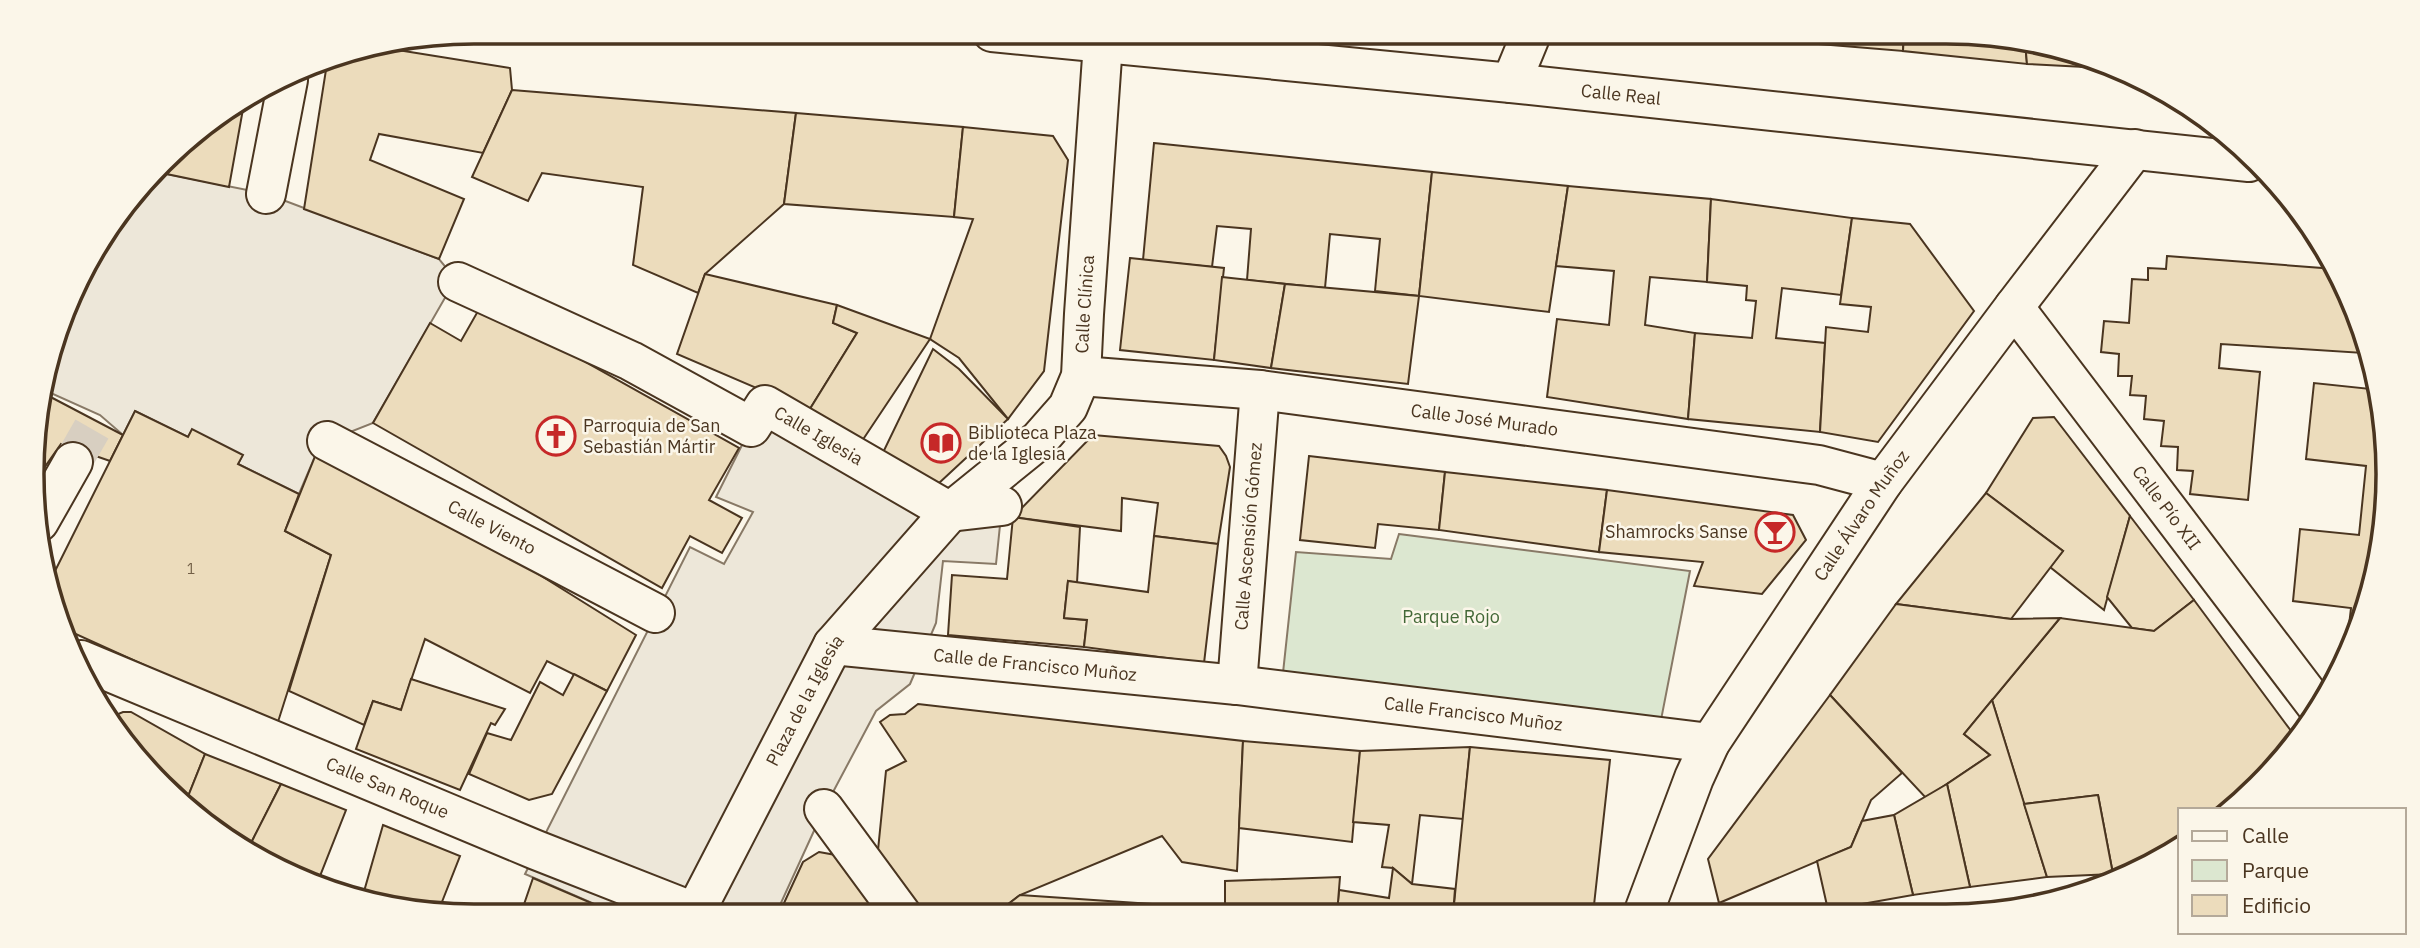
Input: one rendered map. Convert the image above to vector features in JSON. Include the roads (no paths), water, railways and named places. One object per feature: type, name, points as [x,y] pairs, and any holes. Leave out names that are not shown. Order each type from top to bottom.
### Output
[{"type":"street","name":"Calle Clínica","points":[[950,512],[1039,440],[1068,407],[1081,376],[1103,44]]},
{"type":"street","name":"Calle Real","points":[[1202,44],[1511,83],[2241,161]]},
{"type":"street","points":[[1511,83],[1527,44]]},
{"type":"street","points":[[267,194],[287,87]]},
{"type":"street","name":"Calle Álvaro Muñoz","points":[[1647,904],[1710,743],[1884,482],[2135,149]]},
{"type":"street","name":"Calle Iglesia","points":[[458,282],[631,361],[751,427],[765,405],[950,512]]},
{"type":"street","name":"Calle Pío XII","points":[[2014,307],[2312,700]]},
{"type":"street","name":"Calle José Murado","points":[[1081,376],[1260,390],[1819,465],[1884,482]]},
{"type":"street","name":"Calle Ascensión Gómez","points":[[1237,685],[1260,390]]},
{"type":"street","name":"Calle Viento","points":[[327,441],[655,613]]},
{"type":"street","points":[[46,511],[74,462]]},
{"type":"street","points":[[950,512],[1002,506]]},
{"type":"street","name":"Plaza de la Iglesia","points":[[699,904],[833,645],[950,512]]},
{"type":"street","name":"Calle de Francisco Muñoz","points":[[833,645],[1237,685]]},
{"type":"street","name":"Calle San Roque","points":[[88,665],[669,904]]},
{"type":"street","name":"Calle Francisco Muñoz","points":[[1237,685],[1710,743]]},
{"type":"street","points":[[824,809],[894,904]]},
{"type":"tunnel","points":[[73,462],[100,415]]},
{"type":"place","name":"Parroquia de San Sebastián Mártir","points":[[556,436]]},
{"type":"place","name":"Biblioteca Plaza de la Iglesia","points":[[941,443]]},
{"type":"place","name":"Shamrocks Sanse","points":[[1775,532]]},
{"type":"park label","name":"Parque Rojo","points":[[1451,617]]}]
